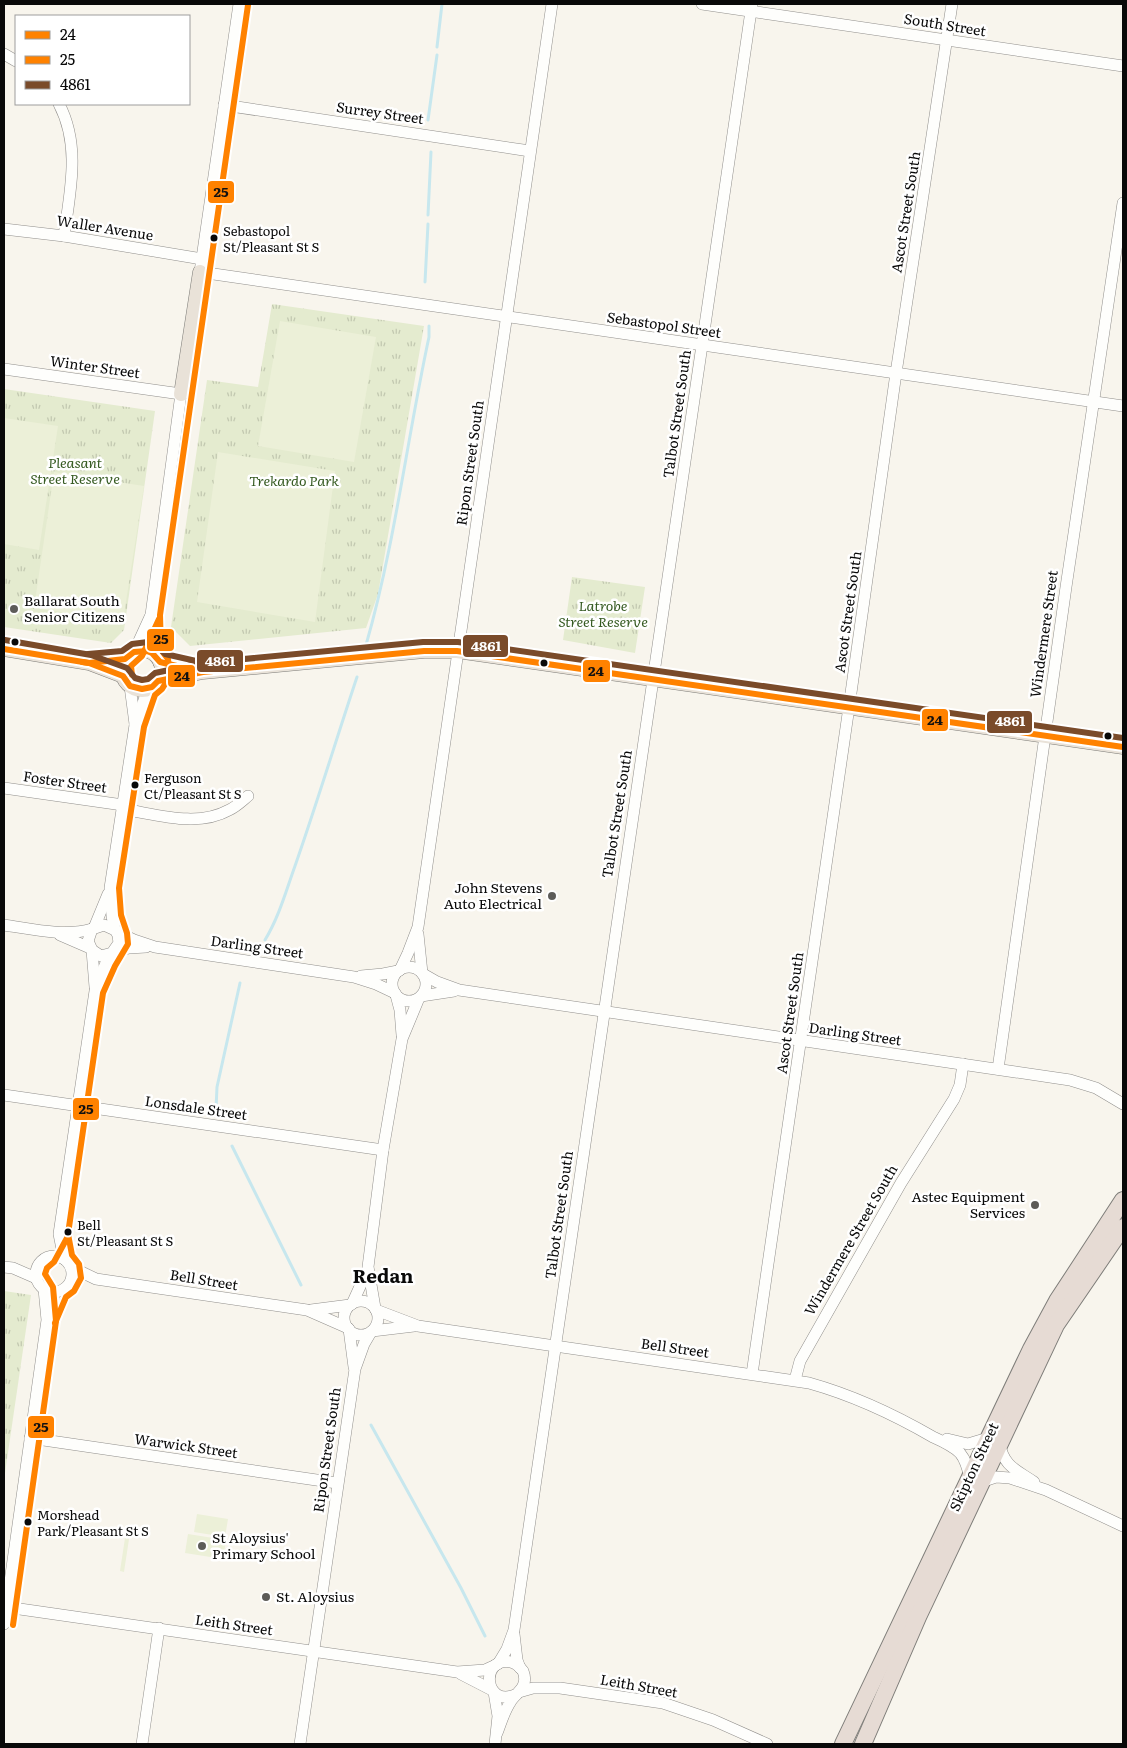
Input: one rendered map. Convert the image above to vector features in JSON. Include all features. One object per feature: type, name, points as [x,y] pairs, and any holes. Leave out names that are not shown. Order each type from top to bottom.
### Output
[{"type":"highway","name":"Skipton Street","points":[[843,1744],[975,1480],[1046,1319],[1123,1200]]},
{"type":"highway","name":"Skipton Street","points":[[994,1440],[1056,1326],[1123,1227]]},
{"type":"highway","name":"Skipton Street","points":[[863,1744],[975,1480]]},
{"type":"main road","points":[[181,394],[201,265]]},
{"type":"main road","points":[[4,650],[89,663],[126,681],[135,688],[203,672],[415,652],[457,651],[1123,747]]},
{"type":"main road","points":[[89,663],[147,651],[156,658],[203,672]]},
{"type":"main road","points":[[126,681],[122,664],[129,655]]},
{"type":"main road","points":[[153,685],[161,669],[156,658]]},
{"type":"street","points":[[201,265],[239,4]]},
{"type":"street","name":"Ripon Street South","points":[[423,974],[419,957],[418,927],[552,4]]},
{"type":"street","name":"South Street","points":[[702,4],[752,7],[947,40],[1123,66]]},
{"type":"street","name":"Ascot Street South","points":[[752,1374],[896,373],[952,4]]},
{"type":"street","name":"Talbot Street South","points":[[497,1665],[507,1649],[514,1630],[633,806],[654,678],[752,7]]},
{"type":"street","points":[[4,54],[15,60]]},
{"type":"street","points":[[60,105],[64,113],[72,140],[72,164],[64,236]]},
{"type":"street","name":"Surrey Street","points":[[224,105],[530,151]]},
{"type":"street","name":"Windermere Street","points":[[998,1069],[1123,203]]},
{"type":"street","name":"Waller Avenue","points":[[4,229],[64,236],[201,265]]},
{"type":"street","name":"Sebastopol Street","points":[[201,265],[506,316],[1123,406]]},
{"type":"street","name":"Winter Street","points":[[4,369],[181,394]]},
{"type":"street","points":[[156,658],[151,615],[181,394]]},
{"type":"street","points":[[129,655],[151,615]]},
{"type":"street","points":[[126,681],[135,725]]},
{"type":"street","points":[[96,991],[88,938],[110,888],[135,725],[153,685]]},
{"type":"street","name":"Foster Street","points":[[4,788],[188,819],[200,819],[227,812],[248,796]]},
{"type":"street","points":[[36,1278],[37,1267],[59,1234],[96,991],[105,965],[119,943],[110,888]]},
{"type":"street","points":[[4,925],[52,932],[71,932],[104,925],[116,931]]},
{"type":"street","name":"Ripon Street South","points":[[399,970],[418,927]]},
{"type":"street","name":"Darling Street","points":[[116,931],[155,947],[354,977],[376,984],[395,994]]},
{"type":"street","points":[[52,932],[91,949],[101,956],[113,952]]},
{"type":"street","name":"Darling Street","points":[[113,952],[129,948],[155,947]]},
{"type":"street","points":[[368,1267],[344,1316],[348,1329],[359,1335],[372,1331],[378,1320],[368,1267],[383,1150],[402,1039],[426,987],[423,974],[412,967],[399,970],[392,982],[400,1010],[402,1039]]},
{"type":"street","name":"Darling Street","points":[[354,977],[399,970]]},
{"type":"street","name":"Darling Street","points":[[423,974],[437,982],[459,990],[1079,1082],[1096,1088],[1123,1104]]},
{"type":"street","name":"Darling Street","points":[[420,997],[459,990]]},
{"type":"street","points":[[395,994],[407,1001],[420,997]]},
{"type":"street","name":"Windermere Street South","points":[[795,1380],[800,1361],[901,1183],[958,1092],[959,1063]]},
{"type":"street","name":"Lonsdale Street","points":[[4,1095],[383,1150]]},
{"type":"street","points":[[47,1320],[59,1291],[70,1283],[72,1278],[59,1234]]},
{"type":"street","points":[[8,1267],[53,1256],[67,1263]]},
{"type":"street","name":"Bell Street","points":[[67,1263],[96,1279]]},
{"type":"street","points":[[4,1624],[47,1320],[44,1289],[36,1278],[8,1267]]},
{"type":"street","name":"Bell Street","points":[[70,1283],[96,1279],[307,1310],[351,1304]]},
{"type":"street","points":[[44,1289],[59,1291]]},
{"type":"street","points":[[351,1304],[364,1301],[375,1309]]},
{"type":"street","name":"Bell Street","points":[[375,1309],[418,1326],[795,1380],[828,1389],[920,1429],[962,1444],[994,1440]]},
{"type":"street","name":"Bell Street","points":[[307,1310],[348,1329]]},
{"type":"street","name":"Bell Street","points":[[372,1331],[418,1326]]},
{"type":"street","name":"Ripon Street South","points":[[348,1329],[355,1369]]},
{"type":"street","name":"Ripon Street South","points":[[300,1744],[355,1369],[364,1344],[372,1331]]},
{"type":"street","name":"Bell Street","points":[[920,1429],[959,1452],[975,1480]]},
{"type":"street","name":"Warwick Street","points":[[30,1438],[337,1484]]},
{"type":"street","points":[[994,1440],[1006,1463],[1046,1490]]},
{"type":"street","points":[[975,1480],[1002,1476],[1046,1490],[1123,1526]]},
{"type":"street","name":"Leith Street","points":[[6,1607],[457,1672],[485,1670],[497,1665]]},
{"type":"street","points":[[142,1744],[158,1628]]},
{"type":"street","name":"Talbot Street South","points":[[514,1630],[517,1660],[521,1669]]},
{"type":"street","points":[[508,1662],[514,1663],[521,1669],[524,1681],[506,1709],[496,1739],[497,1709],[489,1677],[497,1665],[508,1662]]},
{"type":"street","name":"Leith Street","points":[[521,1669],[539,1680],[560,1688]]},
{"type":"street","name":"Leith Street","points":[[457,1672],[487,1685],[493,1691]]},
{"type":"street","name":"Leith Street","points":[[518,1693],[533,1688],[560,1688],[663,1703],[700,1715],[767,1744]]},
{"type":"street","points":[[493,1691],[505,1697],[518,1693]]},
{"type":"green space","name":"Trekardo Park","points":[[272,304],[424,326],[378,594],[366,628],[190,646],[171,627],[207,380],[258,387]]},
{"type":"green space","points":[[280,321],[376,337],[354,462],[258,446]]},
{"type":"green space","name":"Pleasant Street Reserve","points":[[4,389],[155,411],[124,630],[111,643],[4,627]]},
{"type":"green space","points":[[4,418],[58,426],[39,550],[4,544]]},
{"type":"green space","points":[[218,452],[335,471],[315,622],[197,602]]},
{"type":"green space","points":[[54,472],[144,486],[123,621],[34,608]]},
{"type":"green space","name":"Latrobe Street Reserve","points":[[572,577],[645,587],[635,653],[563,640]]},
{"type":"green space","points":[[4,1291],[31,1295],[4,1480]]},
{"type":"green space","points":[[197,1514],[228,1519],[225,1537],[194,1532]]},
{"type":"green space","points":[[188,1534],[226,1540],[223,1559],[185,1553]]},
{"type":"green space","points":[[125,1538],[129,1539],[124,1572],[120,1571]]},
{"type":"waterway","points":[[437,47],[442,4]]},
{"type":"waterway","points":[[428,120],[437,55]]},
{"type":"waterway","points":[[428,215],[431,152]]},
{"type":"waterway","points":[[425,282],[428,224]]},
{"type":"waterway","points":[[366,645],[393,530],[429,337],[429,326]]},
{"type":"waterway","points":[[265,940],[285,894],[357,677]]},
{"type":"waterway","points":[[216,1109],[217,1087],[240,983]]},
{"type":"waterway","points":[[232,1146],[301,1285]]},
{"type":"waterway","points":[[371,1425],[461,1588],[485,1636]]},
{"type":"transit line","name":"25","points":[[55,1323],[66,1297],[74,1291],[81,1278],[79,1264],[72,1255],[68,1234],[103,993],[115,966],[128,944],[127,933],[121,915],[119,888],[144,727],[155,695],[162,689],[170,676],[168,659],[161,650],[160,615],[248,5]]},
{"type":"transit line","name":"25","points":[[132,675],[131,666],[142,656],[159,619]]},
{"type":"transit line","name":"4861","points":[[5,640],[91,655],[127,668],[135,678],[142,680],[148,679],[155,673],[202,663],[423,642],[458,642],[1123,738]]},
{"type":"transit line","name":"4861","points":[[88,654],[122,651],[132,644],[148,642],[157,646],[165,654],[205,663]]},
{"type":"transit line","name":"24","points":[[4,649],[89,663],[123,676],[130,686],[142,689],[152,687],[158,681],[203,672],[424,651],[457,651],[1123,747]]},
{"type":"transit line","name":"24","points":[[82,662],[125,659],[134,652],[147,651],[152,653],[160,662],[202,672]]},
{"type":"transit line","name":"25","points":[[13,1625],[56,1321],[53,1287],[45,1274],[67,1238]]},
{"type":"place","name":"Sebastopol St/Pleasant St S","points":[[214,238]]},
{"type":"place","name":"Ballarat South Senior Citizens","points":[[14,609]]},
{"type":"place","name":"Ferguson Ct/Pleasant St S","points":[[135,785]]},
{"type":"place","name":"John Stevens Auto Electrical","points":[[552,896]]},
{"type":"place","name":"Astec Equipment Services","points":[[1035,1205]]},
{"type":"place","name":"Bell St/Pleasant St S","points":[[68,1232]]},
{"type":"place","name":"Morshead Park/Pleasant St S","points":[[28,1522]]},
{"type":"place","name":"St Aloysius' Primary School","points":[[202,1546]]},
{"type":"place","name":"St. Aloysius","points":[[266,1597]]},
{"type":"district","name":"Redan","points":[[383,1276]]}]
